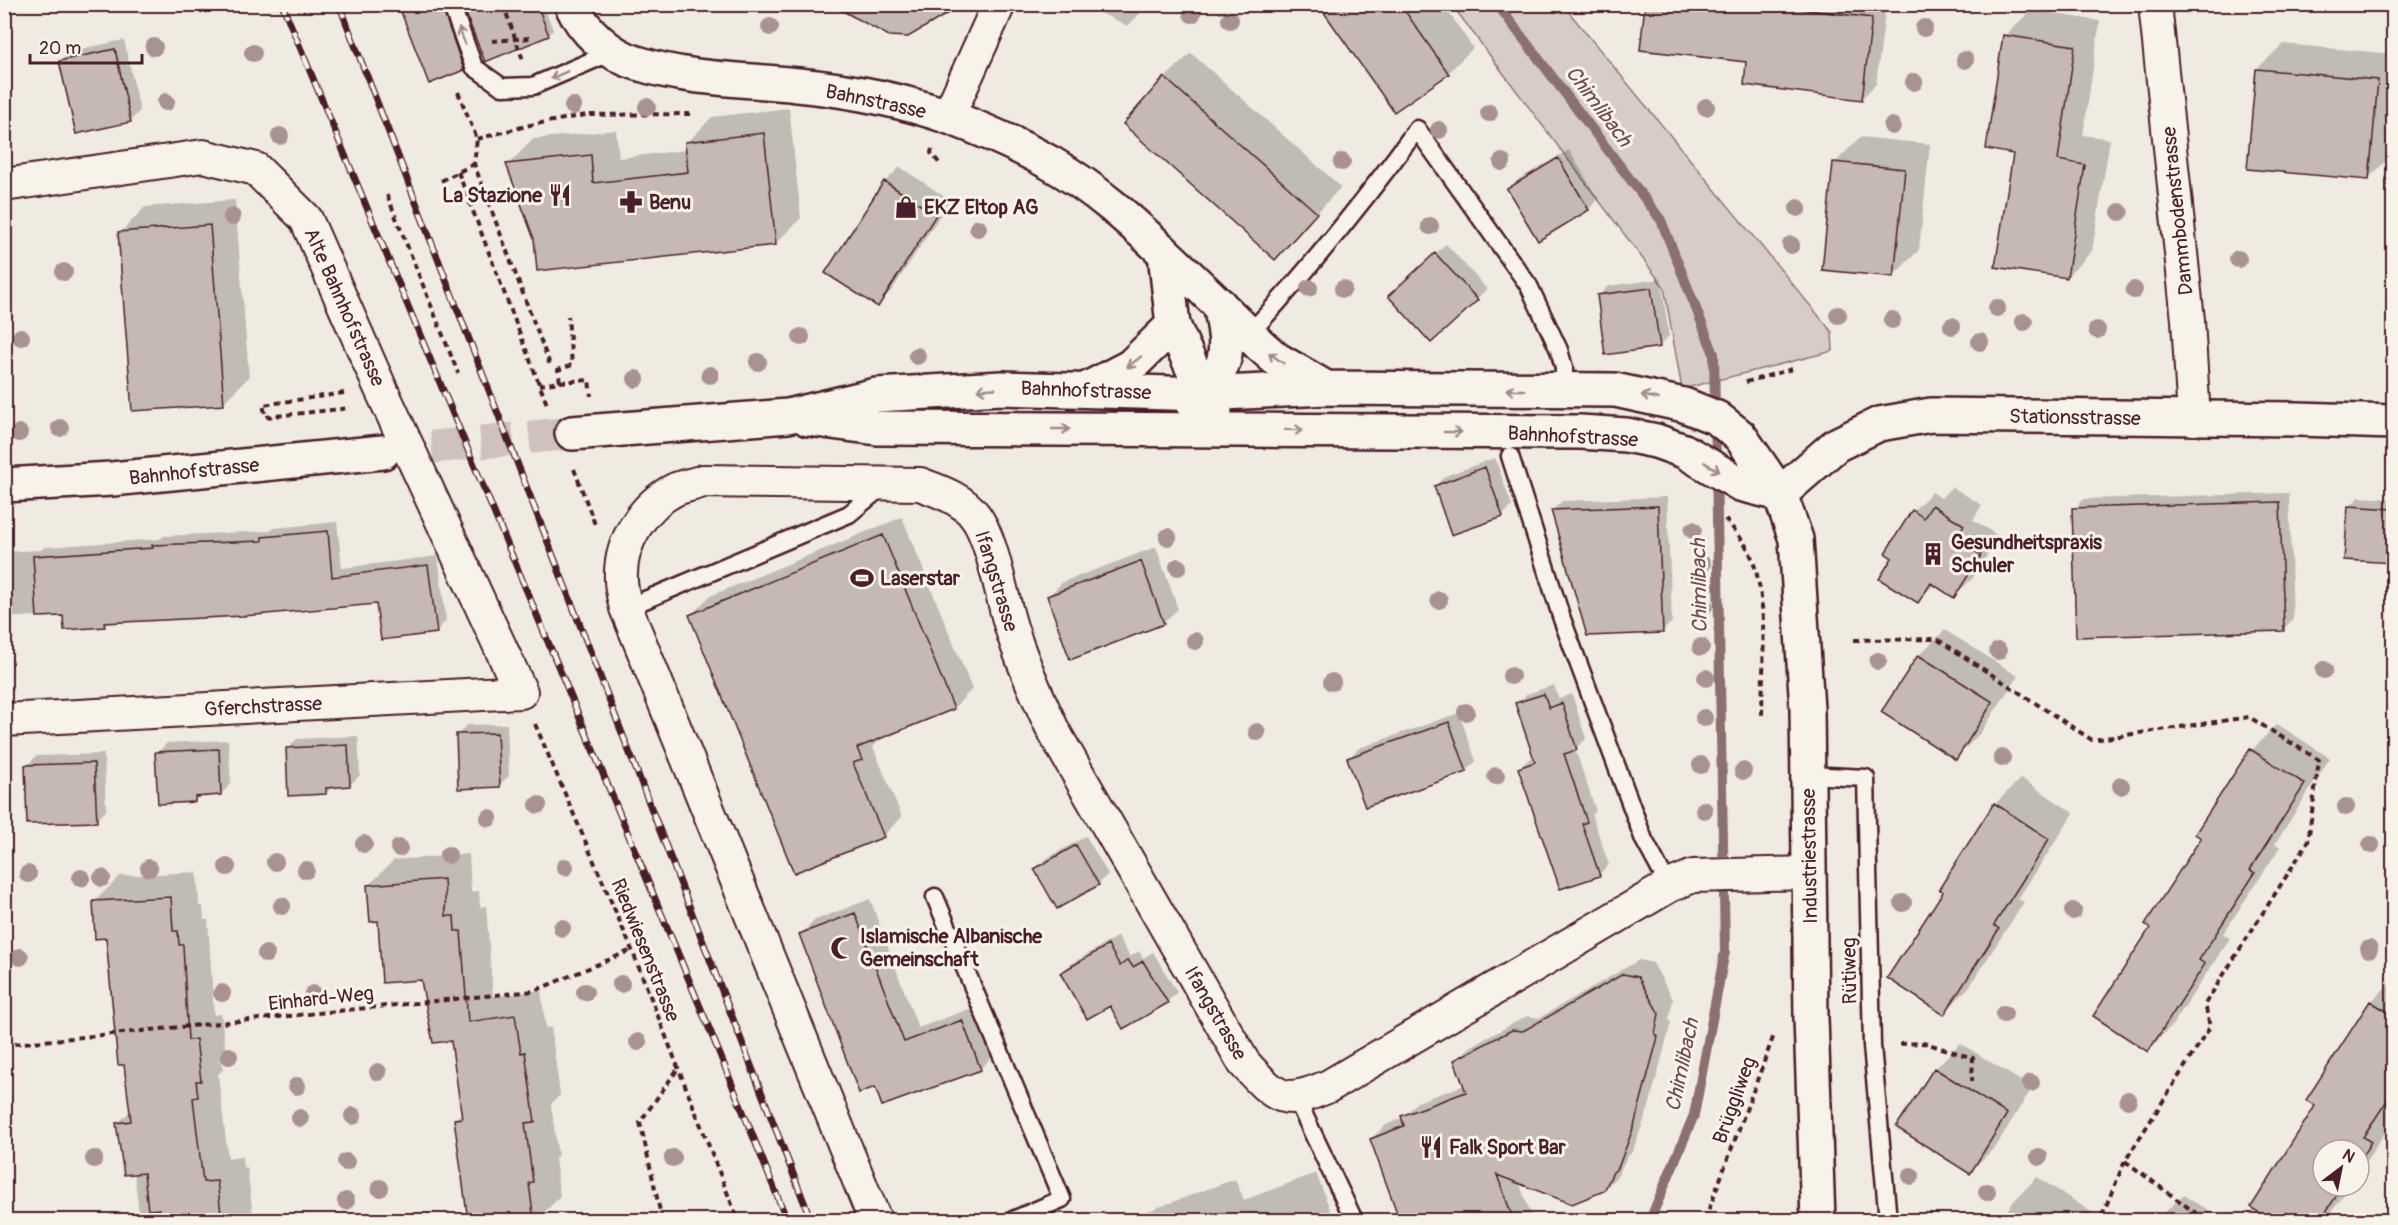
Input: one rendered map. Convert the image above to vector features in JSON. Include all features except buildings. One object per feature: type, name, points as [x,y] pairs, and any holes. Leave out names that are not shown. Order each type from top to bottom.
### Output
[{"type":"main road","name":"Bahnstrasse","points":[[571,4],[579,21],[612,52],[636,63],[710,77],[801,85],[895,101],[941,130],[1053,165],[1138,226],[1276,359],[1326,388]]},
{"type":"main road","points":[[1166,254],[1173,325],[1204,394],[1218,414],[1236,429]]},
{"type":"main road","points":[[1170,429],[1190,412],[1222,368],[1227,340],[1220,305]]},
{"type":"main road","points":[[1087,389],[1131,366],[1173,325]]},
{"type":"main road","name":"Bahnhofstrasse","points":[[788,416],[876,394],[1002,388],[1204,394],[1326,388],[1615,390],[1684,405],[1717,418],[1740,436],[1780,494]]},
{"type":"main road","name":"Stationsstrasse","points":[[1780,494],[1836,445],[1879,424],[1931,415],[2394,422]]},
{"type":"main road","name":"Bahnhofstrasse","points":[[562,424],[788,416],[877,428],[1580,432],[1626,435],[1656,441],[1684,451],[1740,484],[1780,494]]},
{"type":"main road","name":"Bahnhofstrasse","points":[[4,485],[112,479],[383,452]]},
{"type":"main road","name":"Industriestrasse","points":[[1780,494],[1796,539],[1807,710],[1811,1018],[1818,1221]]},
{"type":"street","points":[[941,130],[999,4]]},
{"type":"street","name":"Dammbodenstrasse","points":[[2155,4],[2188,320],[2194,419]]},
{"type":"street","name":"Alte Bahnhofstrasse","points":[[4,184],[203,156],[256,169],[306,219],[380,387],[521,692]]},
{"type":"street","name":"Ifangstrasse","points":[[875,1221],[626,608],[621,580],[624,552],[635,526],[653,505],[676,489],[703,481],[921,484],[947,494],[975,516],[986,538],[1015,640],[1031,683],[1054,732],[1244,1063],[1267,1088],[1286,1099],[1296,1098]]},
{"type":"street","name":"Gferchstrasse","points":[[4,720],[521,692]]},
{"type":"street","points":[[1296,1098],[1305,1097],[1329,1086],[1681,881],[1761,873],[1809,873]]},
{"type":"lane","points":[[450,4],[474,67],[502,87],[534,86],[612,52]]},
{"type":"lane","points":[[1249,334],[1298,282],[1374,188],[1417,129],[1529,286],[1559,351],[1564,368],[1564,390]]},
{"type":"lane","points":[[1510,456],[1562,619],[1644,840],[1681,881]]},
{"type":"lane","points":[[626,608],[849,514],[886,483]]},
{"type":"lane","name":"Rütiweg","points":[[1808,775],[1866,778],[1872,1046],[1888,1221]]},
{"type":"lane","points":[[935,897],[1062,1199],[1013,1221]]},
{"type":"lane","points":[[1296,1098],[1354,1221]]},
{"type":"path","points":[[502,4],[516,39]]},
{"type":"path","points":[[491,41],[530,38]]},
{"type":"path","points":[[550,365],[474,164],[477,139],[530,125],[586,115],[699,113]]},
{"type":"path","points":[[940,164],[931,153],[941,130]]},
{"type":"path","points":[[441,181],[474,164]]},
{"type":"path","points":[[458,172],[539,385],[562,424]]},
{"type":"path","points":[[387,195],[458,373]]},
{"type":"path","points":[[560,382],[558,370],[572,365],[568,316]]},
{"type":"path","points":[[1746,382],[1792,369]]},
{"type":"path","points":[[539,385],[589,380],[591,396]]},
{"type":"path","points":[[352,408],[266,417],[263,405],[380,387]]},
{"type":"path","points":[[1743,541],[1753,560],[1759,587],[1762,617],[1762,719]]},
{"type":"path","points":[[1854,640],[1937,639],[2092,740],[2249,717],[2319,760],[2308,842],[2205,1004],[2210,1027],[2125,1161],[2100,1221]]},
{"type":"path","name":"Riedwiesenstrasse","points":[[521,692],[632,950],[677,1070],[738,1221]]},
{"type":"path","name":"Einhard-Weg","points":[[4,1045],[534,991],[632,950]]},
{"type":"path","name":"Brüggliweg","points":[[1705,1221],[1780,1017],[1811,1018]]},
{"type":"path","points":[[1872,1046],[1925,1043],[1972,1058],[1972,1081]]},
{"type":"path","points":[[662,1221],[640,1122],[677,1070]]},
{"type":"path","points":[[2125,1161],[2205,1221]]},
{"type":"shaded area","points":[[1452,5],[1563,5],[1832,332],[1833,351],[1682,389],[1664,287]]},
{"type":"waterway","name":"Chimlibach","points":[[1497,4],[1661,220],[1714,354],[1725,951],[1694,1115],[1650,1220]]},
{"type":"tunnel","points":[[383,452],[572,433]]},
{"type":"railway","points":[[282,4],[787,1220]]},
{"type":"railway","points":[[339,4],[811,1220]]},
{"type":"place","name":"La Stazione","points":[[560,195]]},
{"type":"place","name":"Benu","points":[[631,202]]},
{"type":"place","name":"EKZ Eltop AG","points":[[906,207]]},
{"type":"place","name":"Gesundheitspraxis Schuler","points":[[1933,554]]},
{"type":"place","name":"Laserstar","points":[[862,578]]},
{"type":"place","name":"Islamische Albanische Gemeinschaft","points":[[842,948]]},
{"type":"place","name":"Falk Sport Bar","points":[[1431,1147]]}]
